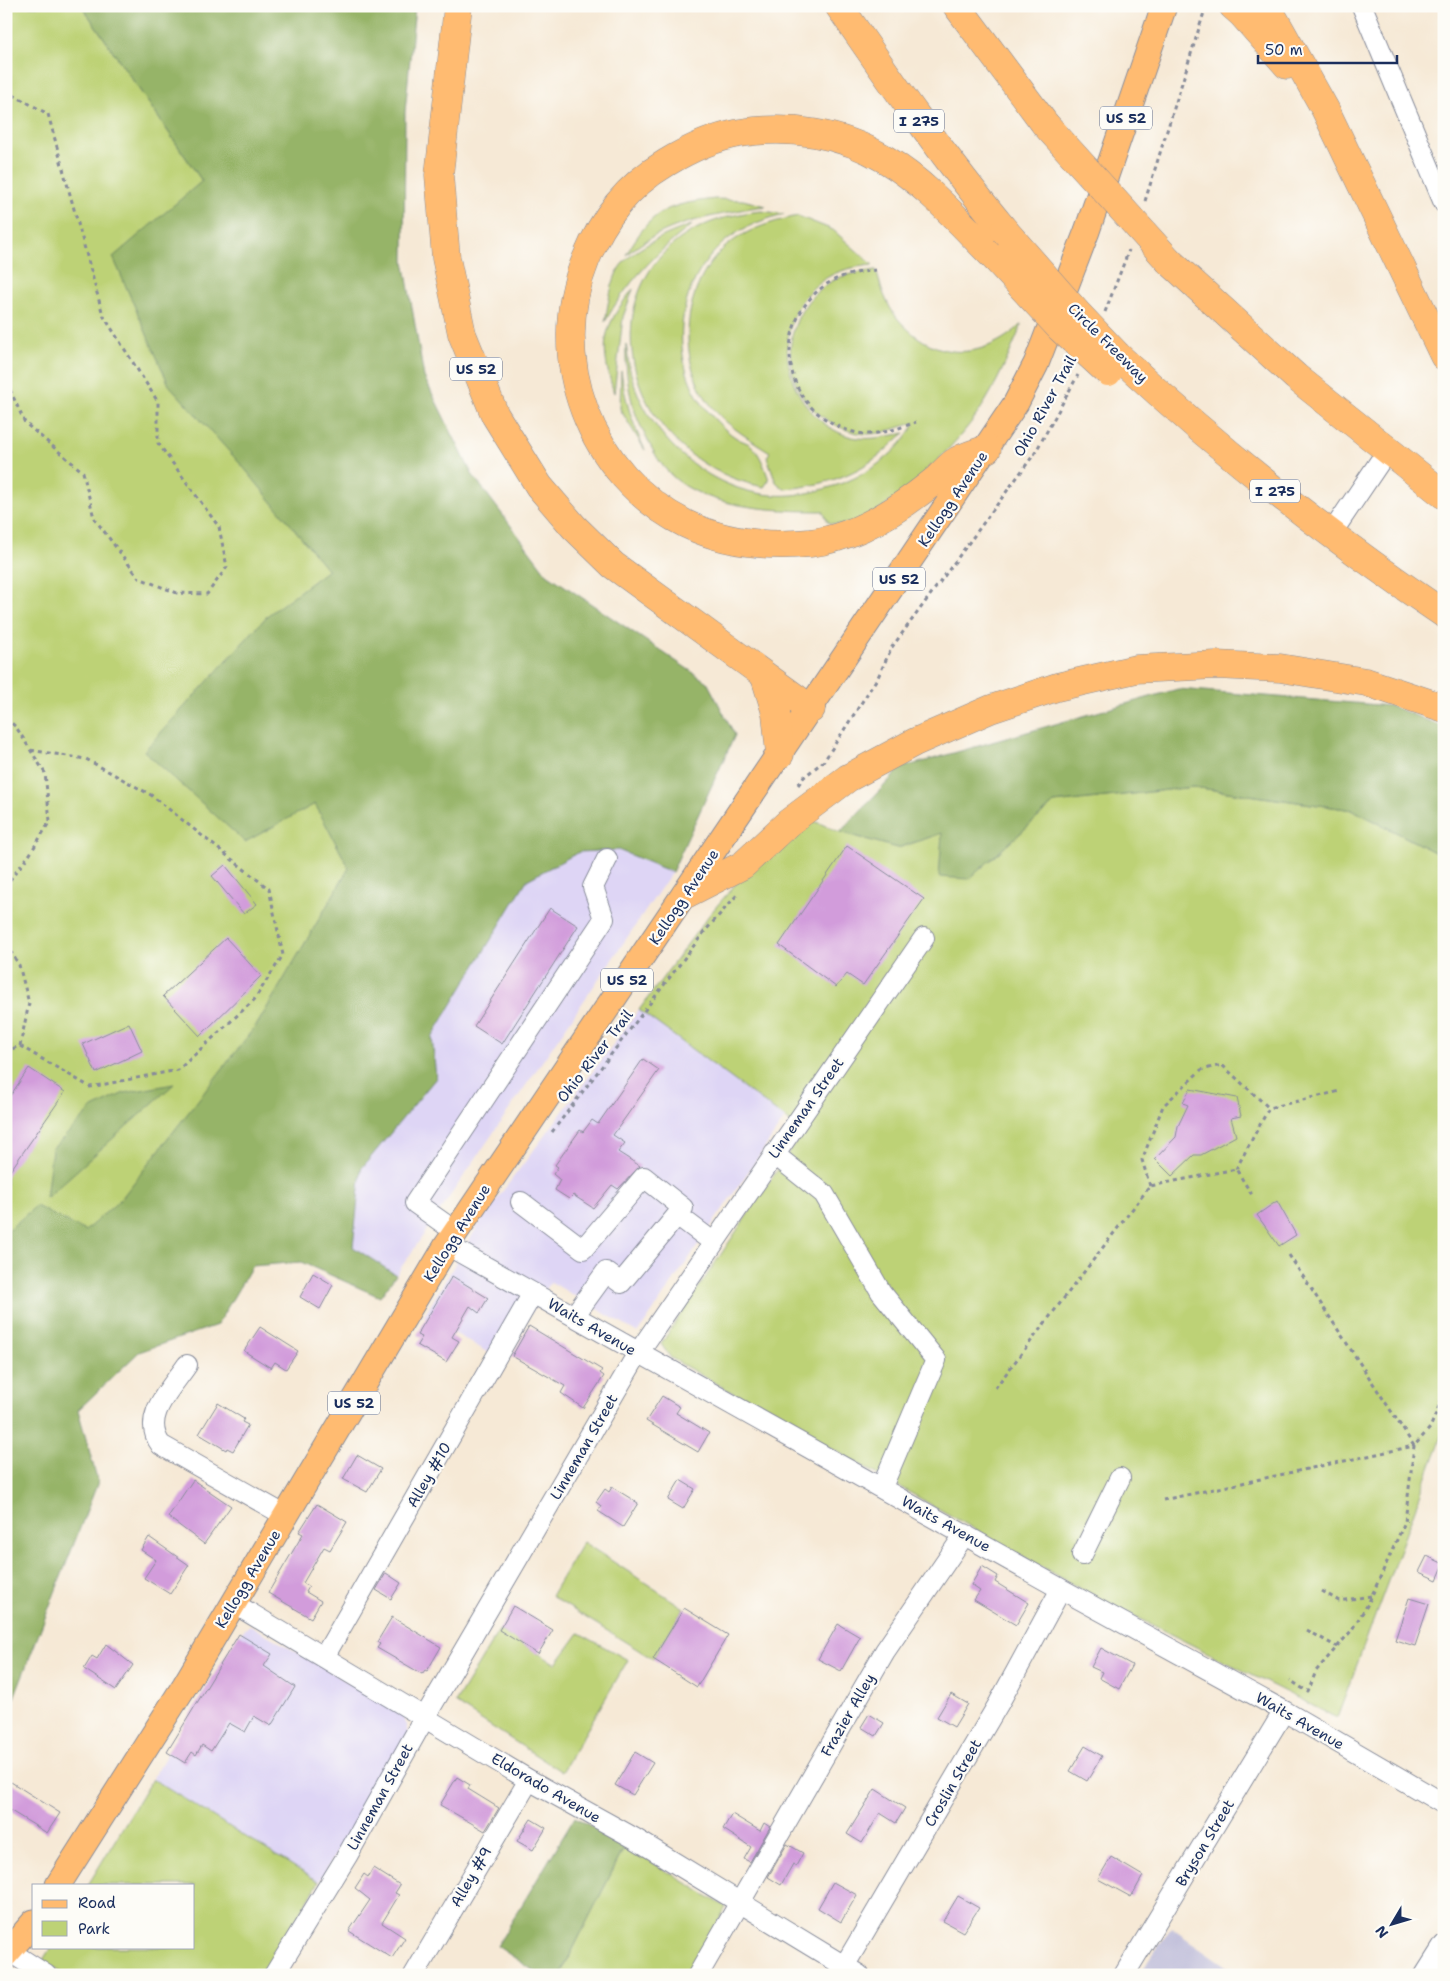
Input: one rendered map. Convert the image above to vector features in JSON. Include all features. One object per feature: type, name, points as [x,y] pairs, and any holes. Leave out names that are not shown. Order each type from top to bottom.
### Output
[{"type":"highway","name":"US 52","points":[[458,6],[439,175],[446,249],[462,334],[495,415],[539,486],[574,527],[600,552],[663,603],[811,710]]},
{"type":"highway","name":"Circle Freeway","points":[[839,6],[890,81],[961,179],[1078,314],[1113,363],[1185,418],[1249,472],[1373,566],[1444,614]]},
{"type":"highway","points":[[957,6],[1045,124],[1169,261],[1296,377],[1387,452],[1444,495]]},
{"type":"highway","points":[[1233,6],[1325,109]]},
{"type":"highway","points":[[1267,6],[1325,109],[1444,356]]},
{"type":"highway","points":[[986,449],[956,461],[919,492],[871,523],[852,532],[813,542],[777,544],[731,540],[686,524],[663,510],[633,486],[616,467],[597,438],[585,414],[572,368],[571,318],[580,272],[603,224],[617,203],[632,187],[657,169],[704,142],[750,132],[801,131],[828,135],[884,158],[922,185],[996,259],[1060,328],[1113,363]]},
{"type":"highway","points":[[686,894],[743,865],[788,823],[848,778],[915,742],[991,708],[1057,687],[1136,669],[1225,665],[1280,668],[1366,682],[1444,708]]},
{"type":"highway","points":[[765,677],[776,712],[780,754]]},
{"type":"main road","name":"Kellogg Avenue","points":[[59,1884],[185,1685],[452,1239],[811,710],[1016,403],[1036,364],[1087,231],[1164,6]]},
{"type":"main road","points":[[8,1953],[32,1924]]},
{"type":"street","points":[[1362,6],[1444,204]]},
{"type":"street","points":[[1331,534],[1387,452]]},
{"type":"street","name":"Waits Avenue","points":[[606,859],[593,887],[604,919],[415,1203],[452,1239],[533,1293],[1061,1589],[1284,1711],[1444,1804]]},
{"type":"street","name":"Linneman Street","points":[[274,1975],[347,1856],[425,1717],[638,1353],[924,938]]},
{"type":"street","points":[[774,1154],[824,1194],[881,1292],[936,1360],[882,1488]]},
{"type":"street","points":[[521,1202],[583,1250],[606,1272],[621,1283],[683,1208],[644,1177],[583,1250]]},
{"type":"street","points":[[677,1215],[713,1242]]},
{"type":"street","points":[[574,1316],[606,1272]]},
{"type":"street","name":"Alley #10","points":[[324,1657],[533,1293]]},
{"type":"street","points":[[187,1365],[156,1409],[152,1424],[155,1436],[161,1445],[286,1516]]},
{"type":"street","points":[[1082,1555],[1120,1478]]},
{"type":"street","name":"Frazier Alley","points":[[698,1975],[885,1650],[965,1534]]},
{"type":"street","name":"Croslin Street","points":[[848,1972],[1061,1589]]},
{"type":"street","name":"Eldorado Avenue","points":[[233,1603],[529,1780],[634,1838],[741,1902],[848,1972]]},
{"type":"street","name":"Bryson Street","points":[[1124,1975],[1284,1711]]},
{"type":"street","name":"Alley #9","points":[[414,1975],[529,1780]]},
{"type":"street","points":[[1425,1975],[1444,1945]]},
{"type":"street","points":[[8,1953],[46,1975]]},
{"type":"path","points":[[1142,209],[1206,6]]},
{"type":"path","points":[[6,91],[48,114],[103,315],[158,402],[158,442],[219,527],[226,567],[207,594],[177,593],[139,578],[94,518],[83,472],[25,423],[6,381]]},
{"type":"path","points":[[1102,318],[1131,245]]},
{"type":"path","points":[[876,270],[858,272],[833,280],[812,296],[796,318],[789,344],[791,370],[800,395],[818,415],[841,429],[867,434],[893,430],[916,422]]},
{"type":"path","name":"Ohio River Trail","points":[[794,792],[804,777],[824,761],[878,677],[892,647],[1035,453],[1080,372]]},
{"type":"path","points":[[6,718],[16,727],[45,772],[50,821],[30,854],[6,885]]},
{"type":"path","points":[[20,1046],[90,1088],[178,1070],[254,1000],[283,955],[269,889],[151,795],[86,758],[30,750]]},
{"type":"path","name":"Ohio River Trail","points":[[551,1133],[705,931],[738,893]]},
{"type":"path","points":[[6,944],[19,966],[29,1003],[20,1046]]},
{"type":"path","points":[[6,1051],[20,1046]]},
{"type":"path","points":[[1150,1186],[1142,1160],[1163,1106],[1201,1070],[1222,1065],[1269,1108]]},
{"type":"path","points":[[1236,1170],[1269,1108],[1340,1091]]},
{"type":"path","points":[[995,1388],[1150,1186],[1236,1170]]},
{"type":"path","points":[[1236,1170],[1252,1195]]},
{"type":"path","points":[[1288,1255],[1414,1446]]},
{"type":"path","points":[[1290,1680],[1308,1692],[1316,1671],[1351,1631],[1372,1596],[1405,1522],[1414,1446],[1430,1428],[1444,1394]]},
{"type":"path","points":[[1163,1500],[1414,1446]]},
{"type":"path","points":[[1322,1591],[1340,1601],[1372,1596]]},
{"type":"path","points":[[1306,1630],[1337,1647]]},
{"type":"shaded area","points":[[618,850],[672,872],[396,1275],[353,1247],[361,1169],[436,1078],[432,1037],[527,880],[579,852]]},
{"type":"shaded area","points":[[639,1010],[785,1118],[638,1333],[551,1282],[500,1359],[424,1316],[482,1219]]},
{"type":"shaded area","points":[[250,1625],[404,1715],[408,1734],[319,1882],[152,1779],[239,1634]]},
{"type":"shaded area","points":[[1171,1928],[1239,1975],[1139,1975]]},
{"type":"green space","points":[[6,6],[82,6],[202,181],[469,681],[258,1023],[6,1374]]},
{"type":"green space","points":[[82,6],[415,6],[405,112],[404,261],[424,377],[472,474],[547,574],[707,682],[735,735],[672,872],[618,850],[579,852],[527,880],[432,1037],[436,1078],[361,1169],[353,1247],[396,1275],[380,1297],[301,1262],[252,1266],[217,1325],[139,1352],[78,1410],[98,1482],[6,1718],[6,1232],[36,1206],[85,1231],[121,1199],[258,1023],[349,868],[315,804],[245,842],[144,751],[268,615],[328,570],[244,468],[169,385],[113,257],[202,181]]},
{"type":"green space","points":[[715,199],[743,200],[766,206],[744,209],[686,223],[656,235],[626,255],[644,228],[662,212],[684,204]]},
{"type":"green space","points":[[762,211],[784,214],[764,220],[738,232],[715,251],[702,268],[692,286],[685,306],[682,326],[682,347],[685,367],[692,387],[714,418],[726,430],[750,445],[758,454],[769,480],[764,487],[709,467],[668,433],[642,390],[631,343],[637,297],[661,256],[702,226]]},
{"type":"green space","points":[[798,216],[833,230],[873,265],[836,273],[819,283],[805,296],[796,312],[787,348],[789,367],[795,385],[813,414],[838,432],[852,437],[865,438],[878,438],[905,433],[885,451],[848,474],[823,483],[784,489],[776,482],[767,457],[770,452],[725,421],[713,408],[701,390],[693,370],[688,328],[691,306],[698,285],[708,266],[722,250],[748,232],[768,224]]},
{"type":"green space","points":[[692,225],[643,269],[623,294],[605,322],[613,284],[622,264],[639,249],[672,232]]},
{"type":"green space","points":[[876,270],[887,302],[898,319],[912,333],[927,343],[943,349],[959,352],[991,345],[1007,336],[1022,324],[997,381],[985,402],[967,428],[932,466],[888,504],[866,517],[845,524],[828,522],[823,511],[760,508],[737,505],[715,499],[695,491],[677,480],[663,466],[644,433],[635,412],[626,367],[626,344],[631,374],[640,399],[654,423],[671,444],[691,463],[714,478],[739,488],[765,494],[803,494],[849,481],[871,469],[892,453],[909,434],[915,423],[874,434],[852,432],[833,424],[811,407],[799,390],[792,371],[790,351],[794,330],[802,311],[814,294],[837,279]]},
{"type":"green space","points":[[633,289],[623,317],[614,393],[606,362],[606,337],[615,315]]},
{"type":"green space","points":[[621,371],[630,411],[645,450],[620,409]]},
{"type":"green space","points":[[1178,689],[1391,706],[1444,727],[1444,857],[1353,810],[1193,787],[1054,803],[969,879],[939,877],[942,833],[898,848],[840,832],[901,768]]},
{"type":"green space","points":[[1193,787],[1353,810],[1444,857],[1444,1431],[1337,1718],[1081,1589],[671,1358],[661,1344],[802,1133],[785,1118],[639,1010],[709,915],[746,872],[807,818],[840,832],[898,848],[942,833],[969,879],[1054,803]]},
{"type":"green space","points":[[174,1084],[46,1198],[52,1149],[93,1108],[124,1093]]},
{"type":"green space","points":[[583,1542],[684,1608],[653,1659],[551,1596]]},
{"type":"green space","points":[[499,1630],[556,1664],[579,1633],[628,1660],[562,1772],[455,1703]]},
{"type":"green space","points":[[152,1779],[319,1882],[262,1975],[65,1975],[43,1960],[50,1948],[195,1948],[195,1884],[89,1884]]},
{"type":"green space","points":[[575,1817],[625,1846],[560,1975],[540,1975],[497,1946]]},
{"type":"green space","points":[[625,1846],[726,1907],[690,1975],[560,1975]]},
{"type":"building","points":[[847,846],[924,899],[863,985],[847,974],[836,987],[779,945]]},
{"type":"building","points":[[225,865],[257,904],[244,914],[212,876]]},
{"type":"building","points":[[550,908],[578,926],[502,1044],[474,1026]]},
{"type":"building","points":[[226,938],[261,976],[200,1036],[163,996]]},
{"type":"building","points":[[129,1023],[142,1051],[96,1073],[83,1044]]},
{"type":"building","points":[[643,1059],[659,1070],[613,1135],[625,1143],[618,1152],[640,1166],[618,1189],[612,1185],[593,1208],[573,1195],[569,1199],[555,1190],[560,1180],[553,1174],[558,1167],[555,1165],[580,1130],[583,1132],[592,1120],[598,1124]]},
{"type":"building","points":[[29,1068],[65,1092],[6,1177],[6,1102]]},
{"type":"building","points":[[1190,1089],[1237,1098],[1241,1116],[1231,1118],[1236,1136],[1201,1155],[1194,1155],[1172,1176],[1155,1159],[1176,1137],[1178,1126],[1188,1105],[1183,1103]]},
{"type":"building","points":[[1277,1201],[1296,1235],[1279,1246],[1257,1215]]},
{"type":"building","points":[[313,1273],[333,1285],[320,1309],[300,1297]]},
{"type":"building","points":[[452,1276],[488,1298],[479,1313],[470,1306],[452,1337],[459,1341],[446,1362],[417,1345],[422,1337],[417,1335]]},
{"type":"building","points":[[529,1326],[602,1370],[600,1373],[604,1376],[583,1408],[561,1393],[565,1386],[512,1356]]},
{"type":"building","points":[[260,1327],[298,1351],[286,1369],[275,1362],[271,1368],[244,1351]]},
{"type":"building","points":[[662,1396],[680,1407],[676,1413],[709,1433],[698,1452],[646,1421]]},
{"type":"building","points":[[218,1403],[244,1419],[242,1422],[248,1425],[233,1451],[227,1448],[226,1450],[199,1434]]},
{"type":"building","points":[[357,1455],[381,1469],[367,1492],[343,1479]]},
{"type":"building","points":[[193,1480],[231,1506],[204,1544],[168,1517]]},
{"type":"building","points":[[680,1480],[695,1489],[683,1509],[668,1500]]},
{"type":"building","points":[[612,1487],[638,1503],[623,1527],[598,1511],[601,1506],[596,1502],[605,1489],[609,1492]]},
{"type":"building","points":[[317,1504],[347,1522],[330,1550],[324,1547],[303,1583],[309,1587],[306,1592],[321,1601],[311,1618],[268,1593],[303,1534],[299,1532]]},
{"type":"building","points":[[149,1537],[189,1565],[170,1594],[144,1578],[156,1560],[141,1550]]},
{"type":"building","points":[[1427,1556],[1444,1564],[1437,1580],[1419,1572]]},
{"type":"building","points":[[982,1566],[998,1576],[995,1582],[1029,1603],[1016,1625],[974,1600],[980,1591],[971,1585]]},
{"type":"building","points":[[386,1573],[401,1583],[391,1599],[376,1590]]},
{"type":"building","points":[[1409,1598],[1429,1604],[1415,1646],[1395,1640]]},
{"type":"building","points":[[513,1606],[553,1630],[538,1654],[499,1630]]},
{"type":"building","points":[[684,1608],[728,1635],[697,1687],[653,1659]]},
{"type":"building","points":[[392,1617],[441,1647],[427,1671],[425,1670],[422,1674],[377,1648],[380,1644],[377,1642]]},
{"type":"building","points":[[838,1624],[860,1637],[841,1671],[818,1659]]},
{"type":"building","points":[[239,1634],[272,1654],[264,1666],[295,1687],[271,1726],[254,1716],[245,1732],[229,1723],[211,1751],[202,1745],[196,1755],[192,1752],[185,1763],[167,1752]]},
{"type":"building","points":[[106,1644],[133,1665],[116,1690],[84,1669],[92,1656],[97,1659]]},
{"type":"building","points":[[1101,1648],[1132,1665],[1119,1689],[1099,1678],[1102,1672],[1091,1667]]},
{"type":"building","points":[[951,1694],[968,1704],[954,1727],[937,1717]]},
{"type":"building","points":[[869,1714],[884,1723],[876,1736],[861,1727]]},
{"type":"building","points":[[1085,1746],[1102,1756],[1087,1781],[1070,1771]]},
{"type":"building","points":[[635,1752],[653,1763],[633,1795],[615,1785]]},
{"type":"building","points":[[457,1777],[470,1785],[468,1789],[499,1808],[485,1831],[440,1805]]},
{"type":"building","points":[[11,1782],[60,1813],[47,1833],[6,1808],[6,1790]]},
{"type":"building","points":[[875,1789],[905,1808],[896,1823],[880,1813],[862,1843],[847,1834]]},
{"type":"building","points":[[732,1814],[760,1831],[764,1823],[770,1827],[750,1862],[744,1859],[751,1847],[723,1829]]},
{"type":"building","points":[[531,1819],[546,1828],[533,1850],[517,1841]]},
{"type":"building","points":[[787,1844],[803,1853],[796,1866],[793,1864],[781,1885],[768,1877]]},
{"type":"building","points":[[1111,1857],[1143,1876],[1131,1897],[1098,1879]]},
{"type":"building","points":[[373,1868],[400,1885],[395,1893],[399,1895],[382,1923],[405,1938],[392,1958],[349,1931],[370,1900],[355,1888],[364,1874],[368,1877]]},
{"type":"building","points":[[833,1882],[857,1895],[841,1922],[818,1908]]},
{"type":"building","points":[[958,1896],[979,1908],[963,1932],[943,1921]]}]
